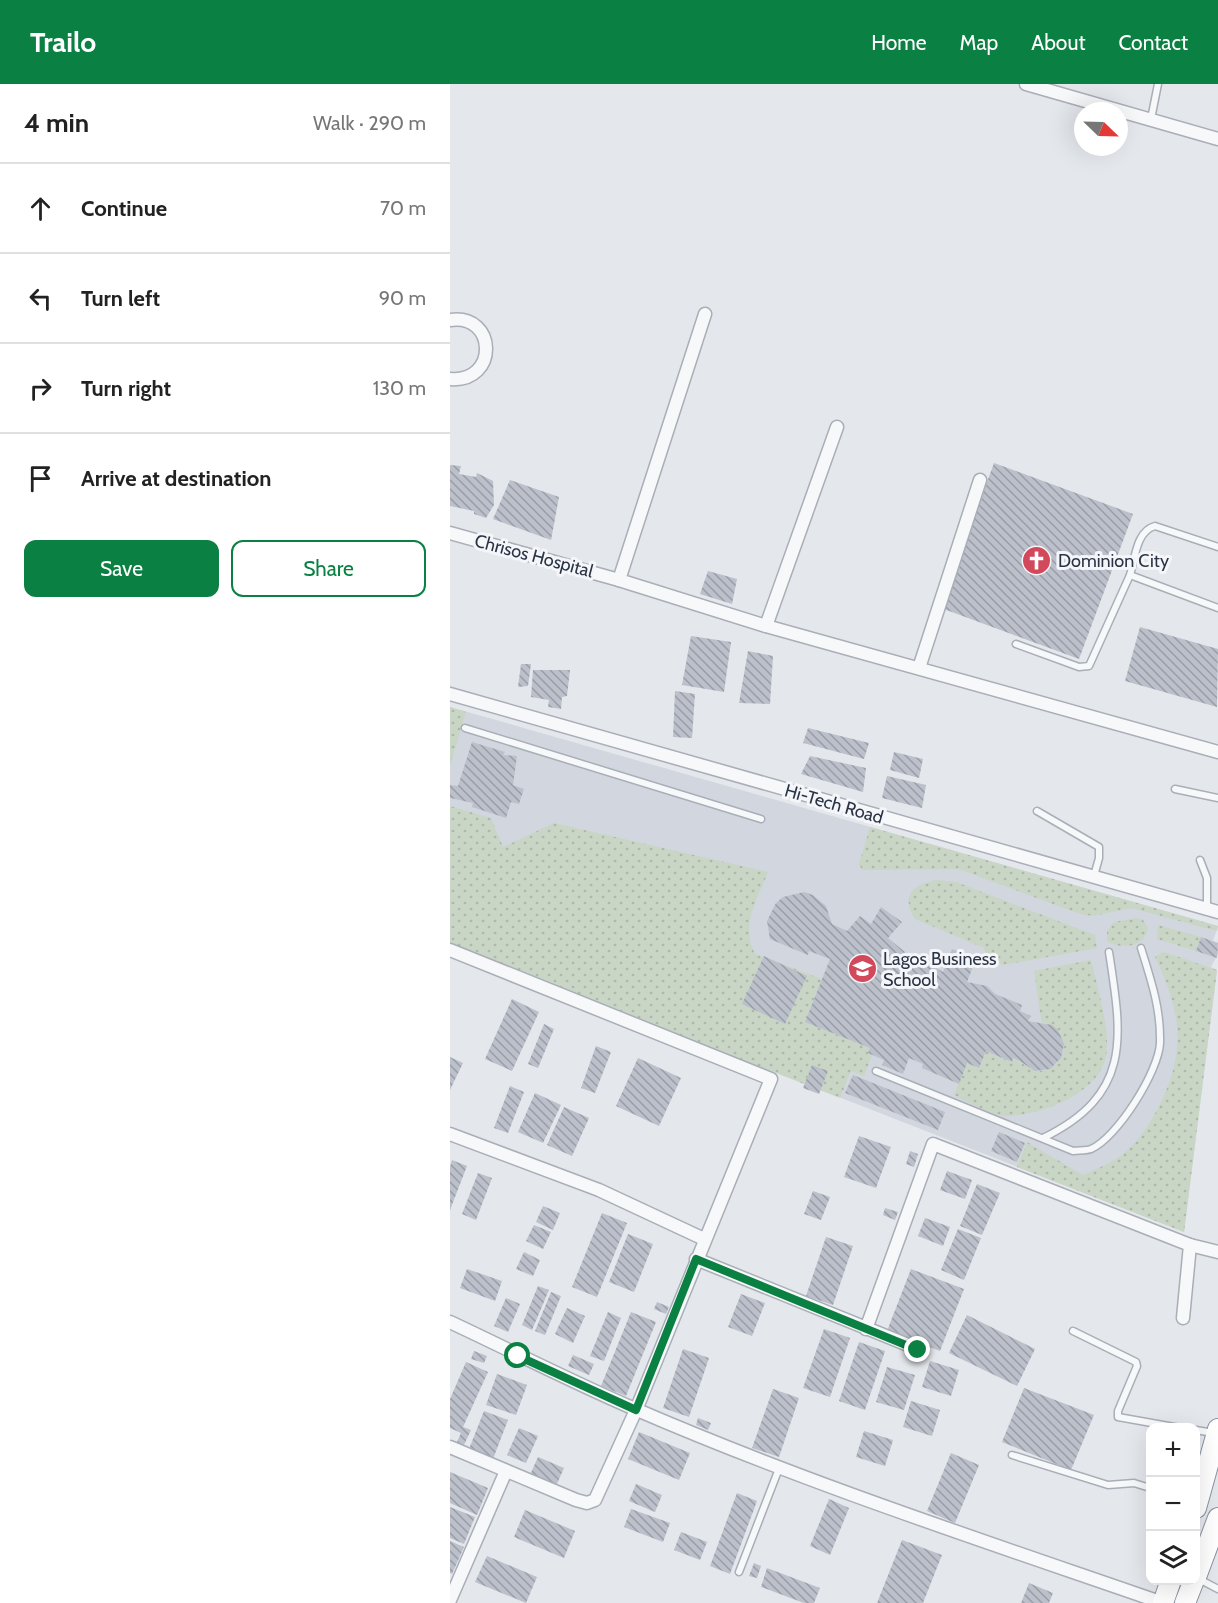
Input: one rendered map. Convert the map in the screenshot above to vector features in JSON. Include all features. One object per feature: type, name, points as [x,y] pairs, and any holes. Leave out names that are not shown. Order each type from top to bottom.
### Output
[{"type":"highway","points":[[1200,1490],[1218,1429]]},
{"type":"highway","points":[[1200,1566],[1218,1518]]},
{"type":"highway","points":[[1163,1603],[1170,1585]]},
{"type":"highway","points":[[1185,1603],[1192,1585]]},
{"type":"street","points":[[1026,84],[1218,139]]},
{"type":"street","points":[[619,580],[705,314]]},
{"type":"street","points":[[450,320],[461,319],[475,325],[484,338],[486,346],[480,368],[467,377],[451,381]]},
{"type":"street","points":[[766,626],[837,427]]},
{"type":"street","points":[[919,668],[980,480]]},
{"type":"street","name":"Chrisos Hospital","points":[[450,533],[619,580],[766,626],[1218,752]]},
{"type":"street","name":"Hi-Tech Road","points":[[450,694],[1213,910]]},
{"type":"street","points":[[450,950],[771,1079],[636,1410],[595,1500],[587,1503],[576,1500],[450,1447]]},
{"type":"street","points":[[450,1134],[599,1190],[704,1239]]},
{"type":"street","points":[[866,1329],[933,1144],[1190,1245],[1218,1252]]},
{"type":"street","points":[[1183,1318],[1190,1245]]},
{"type":"street","points":[[696,1259],[918,1350]]},
{"type":"street","points":[[450,1322],[636,1410],[895,1510],[1163,1603]]},
{"type":"street","points":[[450,1600],[506,1471]]},
{"type":"lane","points":[[1151,120],[1158,84]]},
{"type":"lane","points":[[1016,644],[1079,667],[1089,666],[1130,575],[1142,535],[1148,528],[1155,526],[1218,547]]},
{"type":"lane","points":[[1130,575],[1218,608]]},
{"type":"lane","points":[[465,728],[760,819]]},
{"type":"lane","points":[[1176,789],[1218,798]]},
{"type":"lane","points":[[1037,811],[1099,847],[1099,858],[1094,877]]},
{"type":"lane","points":[[1200,860],[1207,878],[1213,910]]},
{"type":"lane","points":[[876,1071],[1073,1151],[1091,1149],[1119,1127],[1138,1094],[1160,1046],[1158,1004],[1141,948]]},
{"type":"lane","points":[[1043,1138],[1060,1130],[1100,1097],[1111,1072],[1119,1048],[1120,1034],[1109,952]]},
{"type":"lane","points":[[1073,1331],[1136,1362],[1137,1366],[1118,1411],[1118,1417],[1152,1423]]},
{"type":"lane","points":[[1200,1431],[1217,1434]]},
{"type":"lane","points":[[1012,1455],[1108,1485],[1134,1483],[1146,1487]]},
{"type":"lane","points":[[739,1572],[780,1466]]},
{"type":"lane","points":[[1200,1581],[1218,1589]]},
{"type":"shaded area","name":"Lagos Business School","points":[[450,707],[1218,926],[1213,941],[1218,943],[1218,954],[1211,967],[1217,970],[1184,1232],[450,945]]},
{"type":"green space","points":[[450,707],[466,712],[450,766]]},
{"type":"green space","points":[[450,806],[491,818],[503,847],[554,823],[768,872],[755,903],[750,923],[749,933],[755,954],[822,979],[805,1022],[870,1048],[868,1053],[872,1055],[864,1076],[851,1071],[840,1098],[450,945]]},
{"type":"green space","points":[[870,827],[1218,926],[1217,931],[1131,908],[1093,916],[1080,914],[959,869],[862,870],[859,864]]},
{"type":"green space","points":[[936,880],[956,882],[1095,935],[1097,948],[1003,965],[987,957],[984,948],[915,919],[909,903],[911,892],[921,885]]},
{"type":"green space","points":[[1137,918],[1143,920],[1148,928],[1143,939],[1138,943],[1119,946],[1107,941],[1107,931],[1114,922]]},
{"type":"green space","points":[[1158,925],[1201,937],[1196,951],[1157,939]]},
{"type":"green space","points":[[1164,952],[1217,970],[1184,1232],[1017,1167],[1027,1142],[1083,1175],[1123,1154],[1145,1130],[1167,1089],[1177,1051],[1175,1015],[1171,997],[1155,957]]},
{"type":"green space","points":[[1091,960],[1107,1035],[1106,1056],[1101,1069],[1092,1081],[1080,1092],[1066,1100],[1035,1112],[1019,1115],[994,1114],[954,1095],[967,1063],[979,1068],[986,1051],[1011,1062],[1013,1058],[1035,1071],[1046,1070],[1055,1065],[1063,1051],[1063,1042],[1053,1027],[1042,1022],[1034,971]]},
{"type":"building","name":"Dominion City","points":[[994,463],[1133,514],[1079,659],[941,608]]},
{"type":"building","points":[[450,465],[461,466],[459,474],[476,477],[477,473],[493,481],[494,505],[486,518],[474,514],[474,511],[450,506]]},
{"type":"building","points":[[510,480],[559,497],[551,540],[493,519]]},
{"type":"building","points":[[708,571],[737,579],[732,604],[700,594]]},
{"type":"building","points":[[1140,627],[1218,649],[1217,707],[1125,681]]},
{"type":"building","points":[[691,636],[731,642],[724,692],[682,685]]},
{"type":"building","points":[[748,651],[773,656],[770,704],[739,703]]},
{"type":"building","points":[[521,664],[531,664],[528,686],[518,687]]},
{"type":"building","points":[[533,670],[570,670],[567,696],[562,697],[561,709],[548,707],[549,700],[531,697]]},
{"type":"building","points":[[675,691],[695,694],[692,738],[673,737]]},
{"type":"building","points":[[808,728],[869,743],[864,759],[803,743]]},
{"type":"building","points":[[472,742],[505,752],[503,755],[517,756],[513,785],[524,789],[519,804],[511,802],[506,818],[472,807],[473,803],[450,798],[450,785],[458,786]]},
{"type":"building","points":[[894,752],[923,759],[919,778],[890,770]]},
{"type":"building","points":[[810,756],[866,768],[863,792],[801,774]]},
{"type":"building","points":[[887,776],[926,785],[922,808],[882,798]]},
{"type":"building","points":[[804,892],[813,895],[826,906],[832,924],[847,931],[860,916],[871,924],[881,907],[902,922],[888,938],[905,952],[902,956],[926,962],[943,972],[952,949],[976,959],[967,982],[987,986],[995,994],[1022,1005],[1020,1011],[1031,1016],[1028,1021],[1052,1025],[1058,1030],[1064,1044],[1061,1058],[1050,1069],[1035,1071],[1018,1060],[1013,1058],[1012,1062],[986,1051],[979,1068],[967,1063],[959,1084],[922,1068],[923,1064],[909,1058],[903,1074],[882,1065],[884,1060],[868,1053],[870,1048],[805,1022],[830,959],[809,951],[808,955],[770,939],[767,921],[776,903],[783,897]]},
{"type":"building","points":[[1201,937],[1218,943],[1217,958],[1196,951]]},
{"type":"building","points":[[764,956],[807,976],[785,1024],[742,1004]]},
{"type":"building","points":[[512,999],[539,1012],[512,1071],[485,1059]]},
{"type":"building","points":[[544,1024],[554,1029],[538,1068],[528,1064]]},
{"type":"building","points":[[596,1046],[611,1052],[595,1093],[581,1088]]},
{"type":"building","points":[[450,1057],[463,1063],[450,1090]]},
{"type":"building","points":[[638,1058],[681,1078],[659,1126],[616,1106]]},
{"type":"building","points":[[812,1065],[828,1071],[819,1094],[803,1088]]},
{"type":"building","points":[[853,1075],[945,1112],[938,1130],[845,1093]]},
{"type":"building","points":[[510,1086],[524,1092],[508,1133],[494,1128]]},
{"type":"building","points":[[535,1093],[561,1105],[543,1143],[518,1132]]},
{"type":"building","points":[[564,1107],[589,1118],[572,1156],[547,1145]]},
{"type":"building","points":[[999,1132],[1025,1143],[1017,1162],[991,1151]]},
{"type":"building","points":[[859,1136],[891,1147],[876,1188],[844,1177]]},
{"type":"building","points":[[910,1151],[918,1154],[914,1167],[906,1164]]},
{"type":"building","points":[[452,1160],[467,1166],[450,1210],[450,1167]]},
{"type":"building","points":[[947,1171],[972,1180],[965,1199],[940,1190]]},
{"type":"building","points":[[478,1173],[492,1178],[476,1220],[462,1214]]},
{"type":"building","points":[[977,1184],[1000,1193],[982,1235],[960,1226]]},
{"type":"building","points":[[813,1191],[830,1197],[821,1220],[804,1214]]},
{"type":"building","points":[[543,1206],[560,1213],[553,1230],[536,1222]]},
{"type":"building","points":[[885,1208],[898,1212],[895,1220],[883,1215]]},
{"type":"building","points":[[602,1213],[627,1223],[597,1297],[572,1287]]},
{"type":"building","points":[[925,1218],[950,1227],[943,1246],[918,1236]]},
{"type":"building","points":[[534,1225],[551,1232],[543,1249],[526,1241]]},
{"type":"building","points":[[958,1229],[981,1238],[964,1280],[941,1270]]},
{"type":"building","points":[[628,1234],[653,1244],[634,1292],[609,1282]]},
{"type":"building","points":[[826,1237],[853,1246],[833,1305],[806,1296]]},
{"type":"building","points":[[524,1252],[540,1260],[533,1276],[516,1269]]},
{"type":"building","points":[[467,1269],[502,1281],[495,1301],[460,1288]]},
{"type":"building","points":[[911,1269],[964,1289],[940,1351],[887,1331]]},
{"type":"building","points":[[538,1286],[549,1290],[532,1330],[522,1325]]},
{"type":"building","points":[[551,1292],[561,1296],[545,1335],[535,1331]]},
{"type":"building","points":[[741,1294],[765,1303],[752,1336],[728,1327]]},
{"type":"building","points":[[506,1298],[520,1304],[508,1332],[494,1326]]},
{"type":"building","points":[[657,1302],[669,1307],[666,1314],[654,1309]]},
{"type":"building","points":[[567,1308],[585,1316],[573,1343],[555,1334]]},
{"type":"building","points":[[608,1312],[621,1318],[604,1361],[590,1356]]},
{"type":"building","points":[[631,1312],[656,1322],[626,1396],[601,1386]]},
{"type":"building","points":[[967,1315],[1035,1349],[1017,1386],[949,1353]]},
{"type":"building","points":[[824,1329],[850,1338],[830,1397],[803,1388]]},
{"type":"building","points":[[859,1342],[885,1351],[865,1410],[839,1401]]},
{"type":"building","points":[[683,1349],[709,1358],[689,1417],[663,1408]]},
{"type":"building","points":[[474,1351],[487,1356],[484,1363],[471,1359]]},
{"type":"building","points":[[573,1355],[594,1364],[589,1375],[568,1366]]},
{"type":"building","points":[[930,1361],[959,1370],[951,1396],[922,1387]]},
{"type":"building","points":[[466,1362],[488,1372],[463,1427],[471,1430],[463,1447],[456,1444],[461,1433],[450,1428],[450,1399]]},
{"type":"building","points":[[887,1367],[915,1375],[904,1410],[876,1402]]},
{"type":"building","points":[[497,1374],[527,1385],[516,1415],[486,1405]]},
{"type":"building","points":[[1024,1388],[1094,1415],[1071,1470],[1002,1442]]},
{"type":"building","points":[[773,1389],[799,1398],[779,1457],[752,1448]]},
{"type":"building","points":[[911,1401],[940,1410],[932,1436],[903,1427]]},
{"type":"building","points":[[484,1411],[508,1420],[493,1459],[469,1449]]},
{"type":"building","points":[[698,1418],[711,1423],[708,1430],[696,1425]]},
{"type":"building","points":[[519,1428],[538,1436],[526,1463],[507,1455]]},
{"type":"building","points":[[864,1431],[893,1440],[885,1466],[856,1457]]},
{"type":"building","points":[[639,1432],[690,1453],[679,1480],[628,1459]]},
{"type":"building","points":[[951,1453],[979,1465],[955,1523],[927,1511]]},
{"type":"building","points":[[538,1457],[564,1468],[556,1486],[530,1475]]},
{"type":"building","points":[[450,1472],[488,1488],[477,1515],[450,1503]]},
{"type":"building","points":[[636,1484],[662,1495],[655,1512],[629,1501]]},
{"type":"building","points":[[737,1493],[757,1501],[730,1574],[710,1566]]},
{"type":"building","points":[[829,1499],[849,1508],[830,1555],[810,1546]]},
{"type":"building","points":[[450,1507],[475,1517],[464,1544],[450,1538]]},
{"type":"building","points":[[631,1509],[670,1523],[663,1542],[624,1527]]},
{"type":"building","points":[[525,1510],[575,1531],[564,1558],[514,1537]]},
{"type":"building","points":[[681,1532],[707,1542],[700,1560],[674,1550]]},
{"type":"building","points":[[902,1540],[942,1555],[923,1603],[877,1603]]},
{"type":"building","points":[[450,1541],[464,1547],[452,1574],[450,1573]]},
{"type":"building","points":[[487,1556],[537,1577],[526,1603],[475,1582]]},
{"type":"building","points":[[754,1563],[761,1566],[757,1578],[749,1576]]},
{"type":"building","points":[[767,1568],[820,1588],[814,1603],[804,1603],[761,1587]]},
{"type":"building","points":[[1029,1583],[1053,1593],[1049,1603],[1021,1603]]},
{"type":"place","name":"Dominion City","points":[[1037,561]]},
{"type":"place","name":"Lagos Business School","points":[[862,969]]},
{"type":"route","points":[[518,1356],[636,1410],[696,1259],[918,1350]]}]
